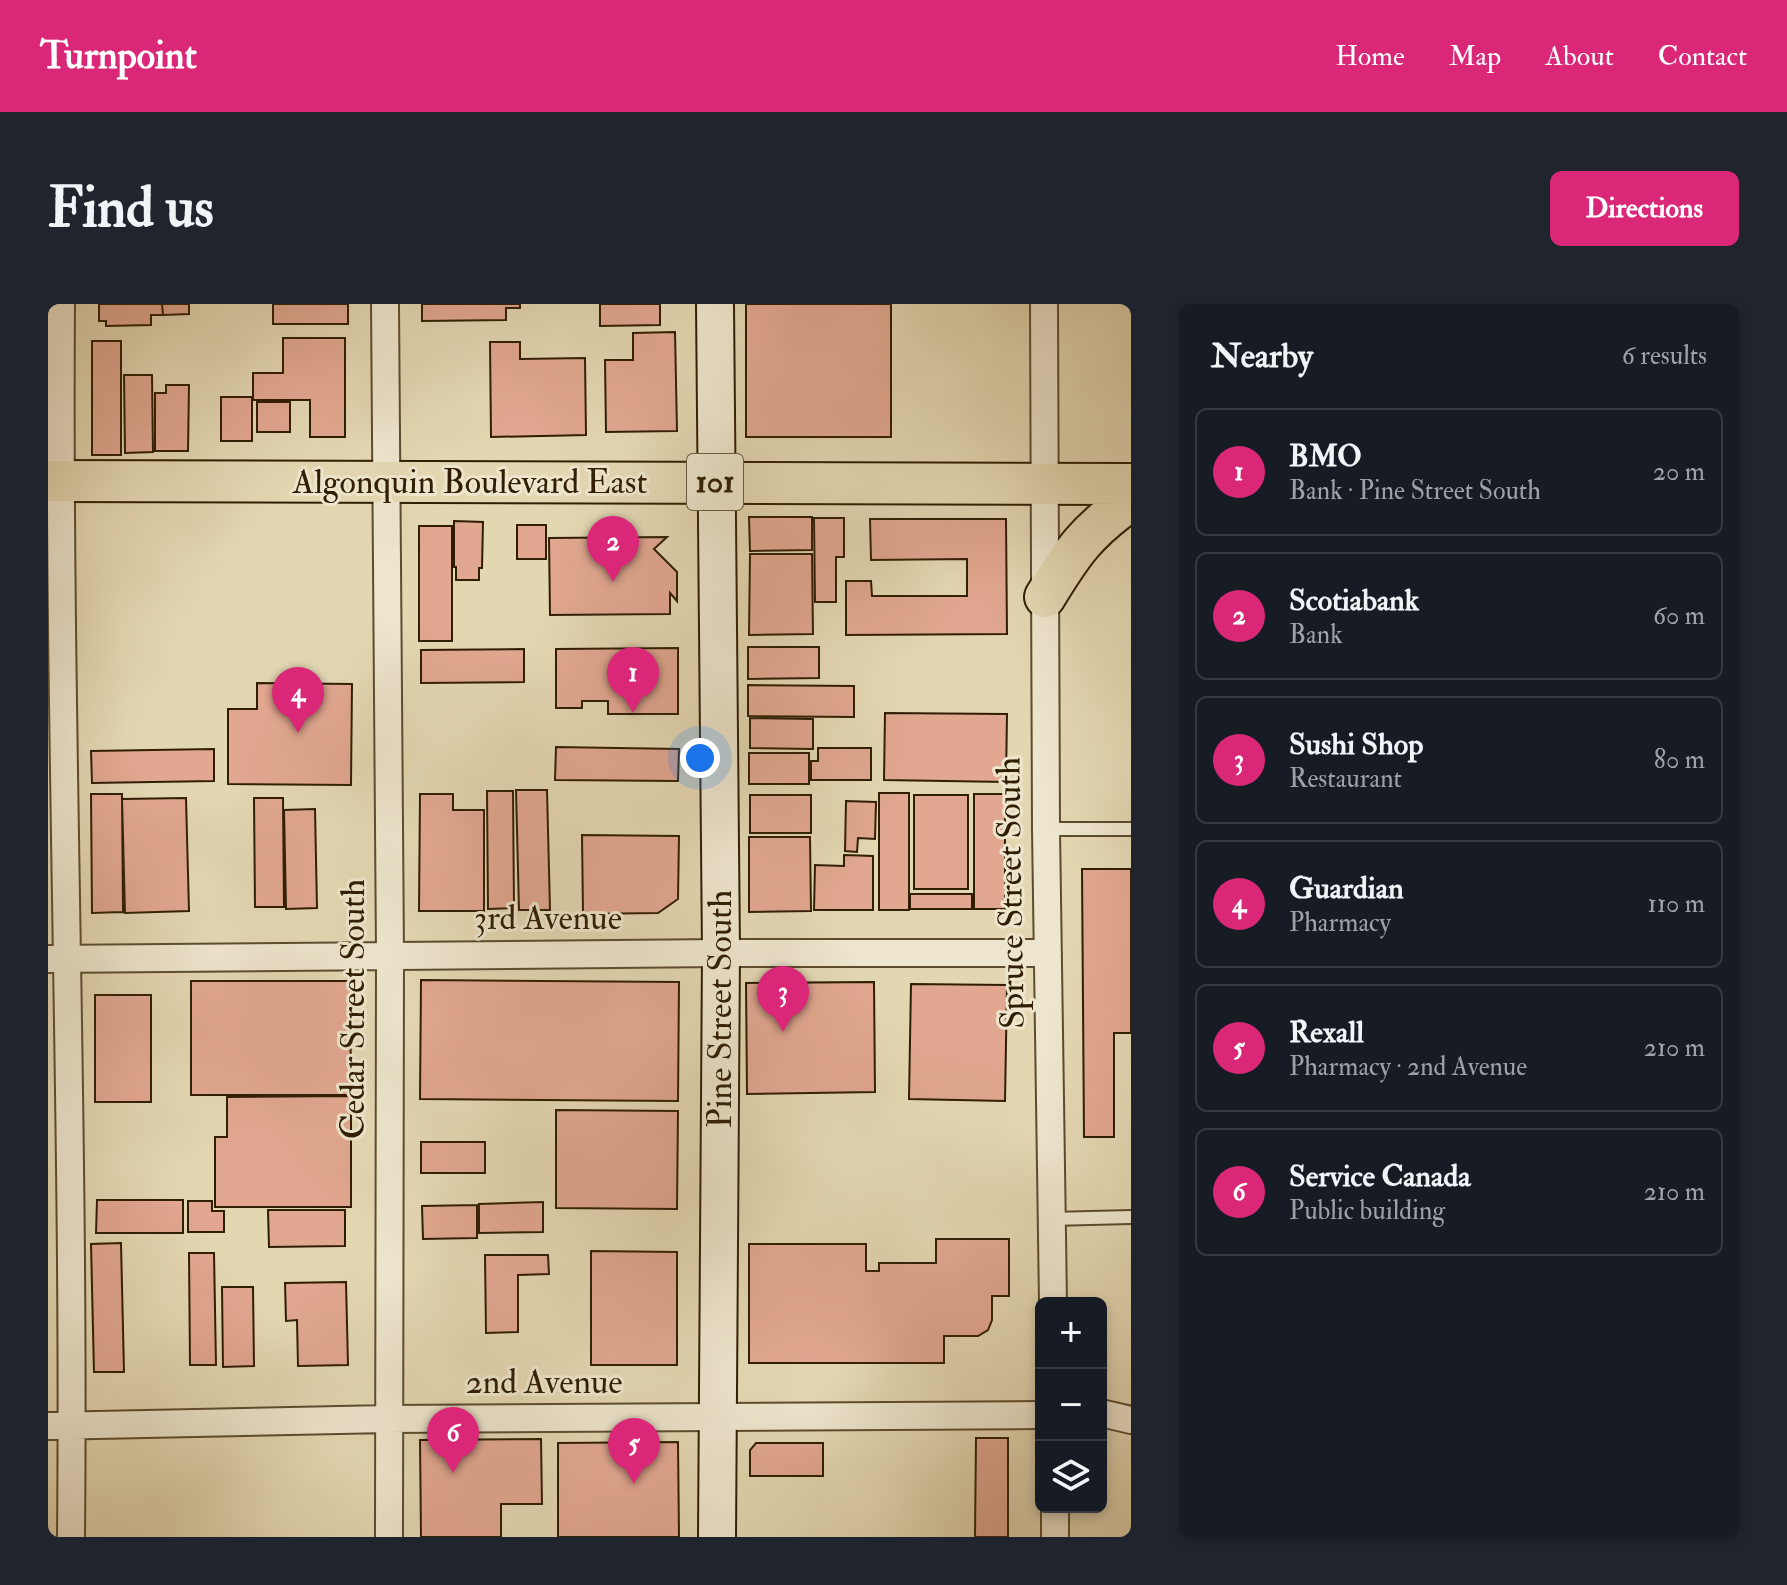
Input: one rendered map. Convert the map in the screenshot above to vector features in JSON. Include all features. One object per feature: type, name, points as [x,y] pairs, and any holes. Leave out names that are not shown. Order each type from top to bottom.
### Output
[{"type":"main road","name":"Algonquin Boulevard East","points":[[54,481],[1131,484]]},
{"type":"main road","points":[[1045,597],[1072,552],[1098,524],[1131,500]]},
{"type":"street","points":[[61,304],[54,481],[60,1426],[71,1537]]},
{"type":"street","name":"Cedar Street South","points":[[385,304],[390,955],[389,1537]]},
{"type":"street","name":"Pine Street South","points":[[715,304],[721,953],[717,1537]]},
{"type":"street","name":"Spruce Street South","points":[[1044,304],[1046,829],[1053,1297]]},
{"type":"street","name":"3rd Avenue","points":[[58,959],[1048,953]]},
{"type":"street","points":[[1107,1413],[1131,1420]]},
{"type":"street","name":"2nd Avenue","points":[[60,1426],[388,1419],[1035,1415]]},
{"type":"street","points":[[1055,1513],[1055,1537]]},
{"type":"lane","points":[[1046,829],[1131,829]]},
{"type":"lane","points":[[1050,1219],[1131,1217]]},
{"type":"building","points":[[99,304],[162,304],[163,315],[151,315],[151,325],[106,326],[106,321],[99,321]]},
{"type":"building","points":[[162,304],[189,304],[189,314],[163,315]]},
{"type":"building","points":[[273,304],[348,304],[348,324],[273,324]]},
{"type":"building","points":[[422,304],[520,304],[520,308],[506,308],[506,320],[422,321]]},
{"type":"building","points":[[600,304],[660,304],[660,325],[600,326]]},
{"type":"building","points":[[746,304],[891,304],[891,437],[746,437]]},
{"type":"building","points":[[675,332],[677,431],[606,432],[605,360],[633,360],[633,333]]},
{"type":"building","points":[[283,338],[345,338],[345,437],[310,437],[310,400],[253,400],[253,373],[283,373]]},
{"type":"building","points":[[92,341],[121,341],[121,455],[92,455]]},
{"type":"building","points":[[490,342],[520,342],[520,359],[585,358],[586,435],[491,437]]},
{"type":"building","points":[[124,375],[152,375],[153,452],[125,453]]},
{"type":"building","points":[[166,385],[189,385],[188,451],[155,451],[155,393],[166,393]]},
{"type":"building","points":[[221,397],[252,397],[252,441],[221,441]]},
{"type":"building","points":[[257,402],[290,402],[290,432],[257,432]]},
{"type":"building","points":[[749,517],[812,517],[812,550],[750,551]]},
{"type":"building","points":[[814,518],[844,518],[844,557],[836,557],[836,602],[815,602]]},
{"type":"building","points":[[870,519],[1006,519],[1007,634],[846,635],[846,581],[871,581],[872,596],[967,596],[967,559],[871,560]]},
{"type":"building","points":[[454,521],[483,522],[479,580],[456,580]]},
{"type":"building","points":[[517,525],[546,525],[546,559],[517,559]]},
{"type":"building","points":[[419,526],[452,526],[452,641],[419,641]]},
{"type":"building","points":[[667,537],[654,549],[677,572],[677,601],[670,593],[670,614],[550,615],[549,538]]},
{"type":"building","points":[[750,554],[812,554],[813,634],[749,635]]},
{"type":"building","points":[[748,647],[819,647],[819,678],[748,679]]},
{"type":"building","points":[[678,648],[678,714],[608,714],[608,701],[582,701],[582,708],[556,708],[556,649]]},
{"type":"building","points":[[524,649],[524,682],[421,683],[421,650]]},
{"type":"building","points":[[257,683],[352,684],[351,785],[228,784],[228,709],[257,709]]},
{"type":"building","points":[[748,685],[854,686],[854,717],[748,716]]},
{"type":"building","points":[[885,713],[1007,714],[1006,782],[884,780]]},
{"type":"building","points":[[750,718],[813,719],[813,749],[750,748]]},
{"type":"building","points":[[556,747],[679,749],[678,781],[555,780]]},
{"type":"building","points":[[818,748],[871,748],[871,780],[811,780],[811,761],[818,761]]},
{"type":"building","points":[[214,749],[214,781],[92,783],[91,751]]},
{"type":"building","points":[[749,753],[809,753],[809,784],[749,784]]},
{"type":"building","points":[[516,790],[547,790],[550,910],[519,910]]},
{"type":"building","points":[[487,791],[513,791],[514,908],[488,909]]},
{"type":"building","points":[[879,793],[909,793],[909,910],[879,910]]},
{"type":"building","points":[[91,794],[122,794],[123,912],[92,913]]},
{"type":"building","points":[[420,794],[453,794],[453,810],[484,810],[484,911],[419,911]]},
{"type":"building","points":[[974,794],[1005,794],[1005,909],[974,909]]},
{"type":"building","points":[[750,795],[811,795],[811,833],[750,833]]},
{"type":"building","points":[[914,795],[968,795],[968,889],[914,889]]},
{"type":"building","points":[[186,798],[189,911],[125,913],[122,799]]},
{"type":"building","points":[[254,798],[283,798],[284,907],[255,907]]},
{"type":"building","points":[[846,801],[876,802],[875,839],[858,838],[857,852],[845,851]]},
{"type":"building","points":[[315,809],[317,908],[286,909],[284,810]]},
{"type":"building","points":[[582,835],[679,836],[678,899],[658,913],[583,914]]},
{"type":"building","points":[[749,837],[810,837],[811,911],[749,912]]},
{"type":"building","points":[[844,855],[873,856],[873,910],[814,910],[815,865],[844,866]]},
{"type":"building","points":[[1082,869],[1131,869],[1131,1033],[1114,1033],[1114,1137],[1084,1137]]},
{"type":"building","points":[[910,894],[972,894],[972,909],[910,909]]},
{"type":"building","points":[[421,980],[679,982],[678,1101],[420,1099]]},
{"type":"building","points":[[191,981],[350,981],[351,1095],[191,1095]]},
{"type":"building","points":[[874,982],[875,1092],[747,1094],[746,983]]},
{"type":"building","points":[[911,984],[1007,985],[1005,1101],[909,1099]]},
{"type":"building","points":[[95,995],[151,995],[151,1102],[95,1102]]},
{"type":"building","points":[[351,1096],[351,1207],[215,1207],[215,1137],[227,1137],[227,1097]]},
{"type":"building","points":[[556,1110],[678,1111],[677,1209],[556,1208]]},
{"type":"building","points":[[421,1142],[485,1142],[485,1173],[421,1173]]},
{"type":"building","points":[[97,1200],[183,1200],[183,1233],[96,1233]]},
{"type":"building","points":[[188,1201],[212,1201],[212,1211],[224,1211],[224,1232],[188,1232]]},
{"type":"building","points":[[543,1202],[543,1232],[479,1233],[479,1204]]},
{"type":"building","points":[[477,1205],[477,1238],[423,1239],[422,1206]]},
{"type":"building","points":[[268,1210],[345,1210],[345,1246],[269,1247]]},
{"type":"building","points":[[936,1239],[1009,1239],[1009,1296],[992,1296],[992,1320],[988,1330],[978,1336],[944,1336],[944,1363],[749,1363],[749,1244],[866,1244],[866,1271],[879,1271],[879,1263],[936,1263]]},
{"type":"building","points":[[121,1243],[124,1372],[94,1372],[91,1244]]},
{"type":"building","points":[[591,1251],[677,1252],[677,1365],[591,1365]]},
{"type":"building","points":[[189,1253],[214,1253],[216,1365],[190,1365]]},
{"type":"building","points":[[485,1255],[548,1255],[549,1274],[518,1275],[518,1332],[486,1333]]},
{"type":"building","points":[[346,1282],[348,1365],[298,1366],[297,1320],[286,1321],[285,1283]]},
{"type":"building","points":[[222,1287],[253,1287],[254,1366],[223,1367]]},
{"type":"building","points":[[976,1438],[1008,1438],[1008,1537],[975,1537]]},
{"type":"building","points":[[541,1439],[542,1504],[501,1504],[501,1537],[421,1537],[420,1440]]},
{"type":"building","points":[[678,1442],[679,1537],[558,1537],[558,1443]]},
{"type":"building","points":[[756,1443],[823,1443],[823,1476],[750,1476],[750,1450]]},
{"type":"place","name":"Scotiabank","points":[[613,582]]},
{"type":"place","name":"BMO","points":[[633,713]]},
{"type":"place","name":"Guardian","points":[[298,733]]},
{"type":"place","name":"Sushi Shop","points":[[783,1032]]},
{"type":"place","name":"Service Canada","points":[[453,1473]]},
{"type":"place","name":"Rexall","points":[[634,1484]]}]
